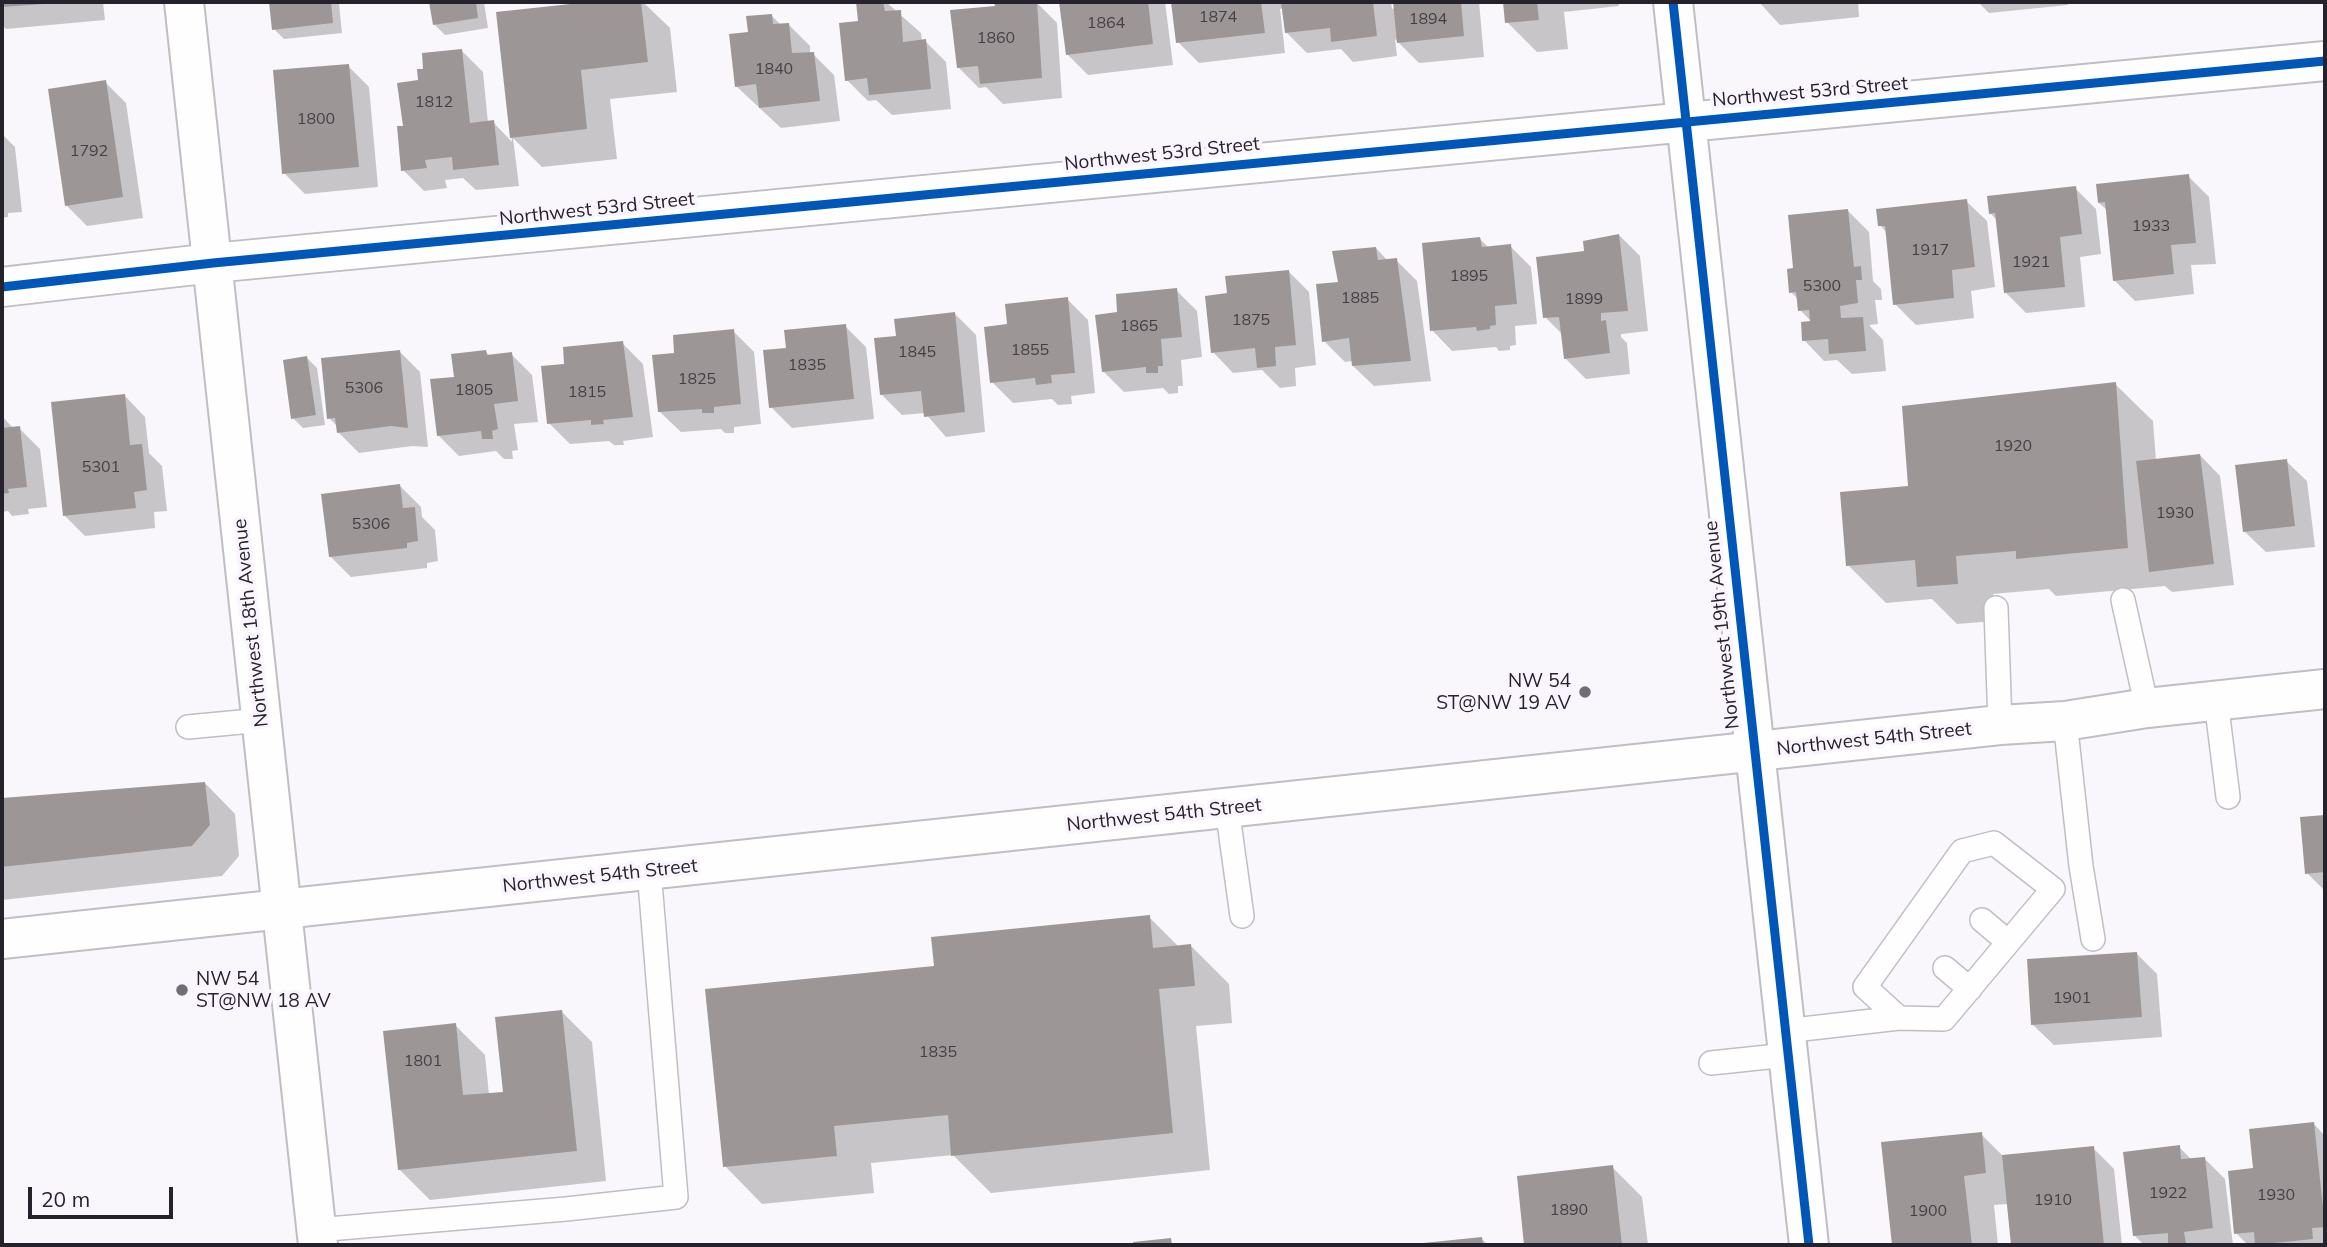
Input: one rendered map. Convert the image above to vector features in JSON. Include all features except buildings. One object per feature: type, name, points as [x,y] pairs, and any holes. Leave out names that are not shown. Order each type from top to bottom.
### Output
[{"type":"street","name":"Northwest 18th Avenue","points":[[184,2],[317,1237]]},
{"type":"street","name":"Northwest 19th Avenue","points":[[1673,2],[1809,1245]]},
{"type":"street","name":"Northwest 53rd Street","points":[[2,287],[213,263],[2325,61]]},
{"type":"street","name":"Northwest 54th Street","points":[[2,939],[2000,725],[2065,721],[2147,708],[2325,689]]},
{"type":"lane","points":[[2123,600],[2147,708]]},
{"type":"lane","points":[[1996,608],[2000,725]]},
{"type":"lane","points":[[2216,701],[2228,797]]},
{"type":"lane","points":[[188,727],[262,720]]},
{"type":"lane","points":[[2065,721],[2081,866],[2093,939]]},
{"type":"lane","points":[[1227,808],[1242,916]]},
{"type":"lane","points":[[1899,1018],[1866,987],[1945,890],[1962,851],[1994,843],[2053,889]]},
{"type":"lane","points":[[1711,1063],[1899,1018],[1944,1019],[2053,889],[2081,866]]},
{"type":"lane","points":[[317,1237],[676,1197],[649,870]]},
{"type":"lane","points":[[1982,920],[2008,942]]},
{"type":"lane","points":[[1945,968],[1970,989]]},
{"type":"cycle path","points":[[1673,2],[1809,1245]]},
{"type":"cycle path","points":[[2,287],[213,263],[2325,61]]},
{"type":"place","name":"NW 54 ST@NW 19 AV","points":[[1585,692]]},
{"type":"place","name":"NW 54 ST@NW 18 AV","points":[[182,990]]}]
